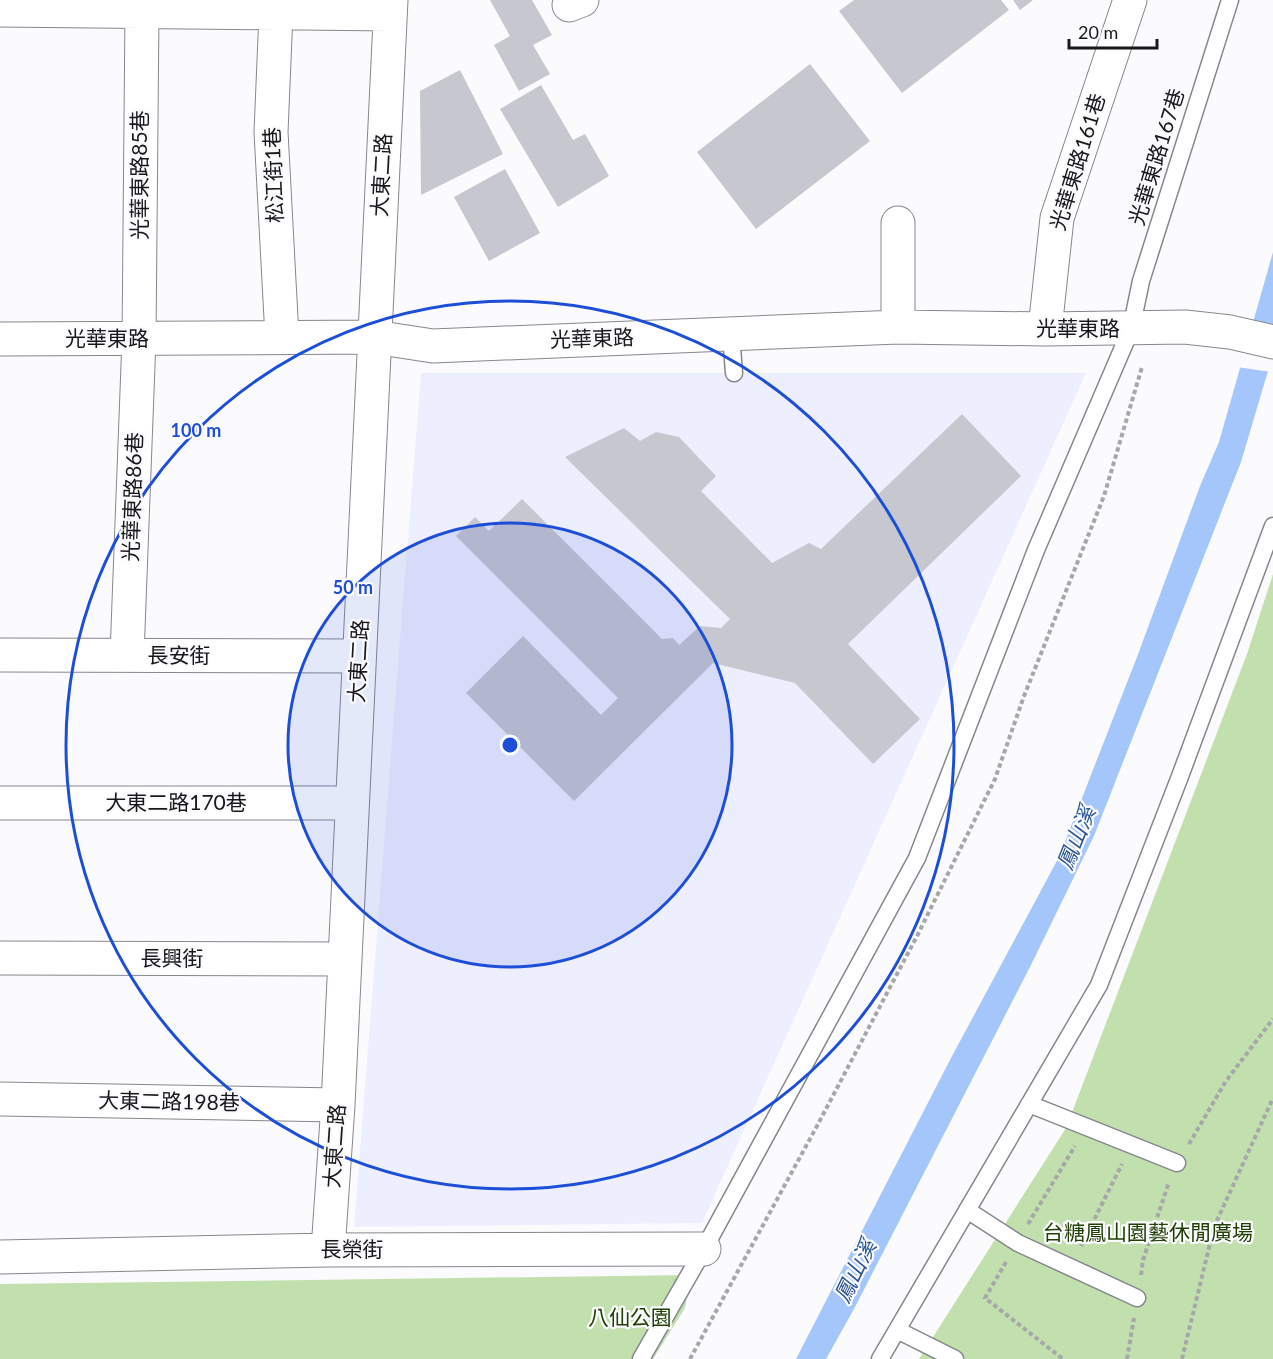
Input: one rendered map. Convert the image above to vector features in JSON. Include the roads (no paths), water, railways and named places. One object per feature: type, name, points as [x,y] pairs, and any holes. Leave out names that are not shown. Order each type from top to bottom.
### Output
[{"type":"street","name":"光華東路161巷","points":[[1045,329],[1057,218],[1130,0]]},
{"type":"street","points":[[0,10],[276,13],[390,7]]},
{"type":"street","name":"大東二路","points":[[328,1250],[338,1105],[390,7]]},
{"type":"street","name":"光華東路85巷","points":[[139,339],[142,12]]},
{"type":"street","name":"松江街1巷","points":[[276,13],[271,132],[282,338]]},
{"type":"street","points":[[898,223],[898,327]]},
{"type":"street","name":"光華東路","points":[[0,339],[374,336],[434,346],[898,327],[1131,329],[1185,327],[1230,332],[1273,342]]},
{"type":"street","name":"光華東路86巷","points":[[127,655],[139,339]]},
{"type":"street","name":"長安街","points":[[0,655],[359,656]]},
{"type":"street","name":"大東二路170巷","points":[[0,803],[352,803]]},
{"type":"street","name":"長興街","points":[[0,958],[345,959]]},
{"type":"street","name":"大東二路198巷","points":[[0,1099],[338,1105]]},
{"type":"street","name":"長榮街","points":[[0,1257],[328,1250],[704,1249]]},
{"type":"lane","name":"光華東路167巷","points":[[641,1359],[704,1249],[917,858],[1036,550],[1131,329],[1142,281],[1230,0]]},
{"type":"lane","points":[[731,334],[734,373]]},
{"type":"lane","points":[[880,1359],[1099,985],[1273,526]]},
{"type":"lane","points":[[1029,1104],[1177,1163]]},
{"type":"lane","points":[[967,1210],[1018,1243],[1137,1298]]},
{"type":"lane","points":[[897,1330],[955,1359]]},
{"type":"water","name":"鳳山溪","points":[[1273,252],[1273,354],[1241,462],[1094,836],[1030,967],[826,1359],[796,1359],[951,1058],[1059,857],[1137,657],[1200,486],[1219,442]]},
{"type":"park label","name":"台糖鳳山園藝休閒廣場","points":[[1148,1233]]},
{"type":"park label","name":"八仙公園","points":[[630,1318]]}]
